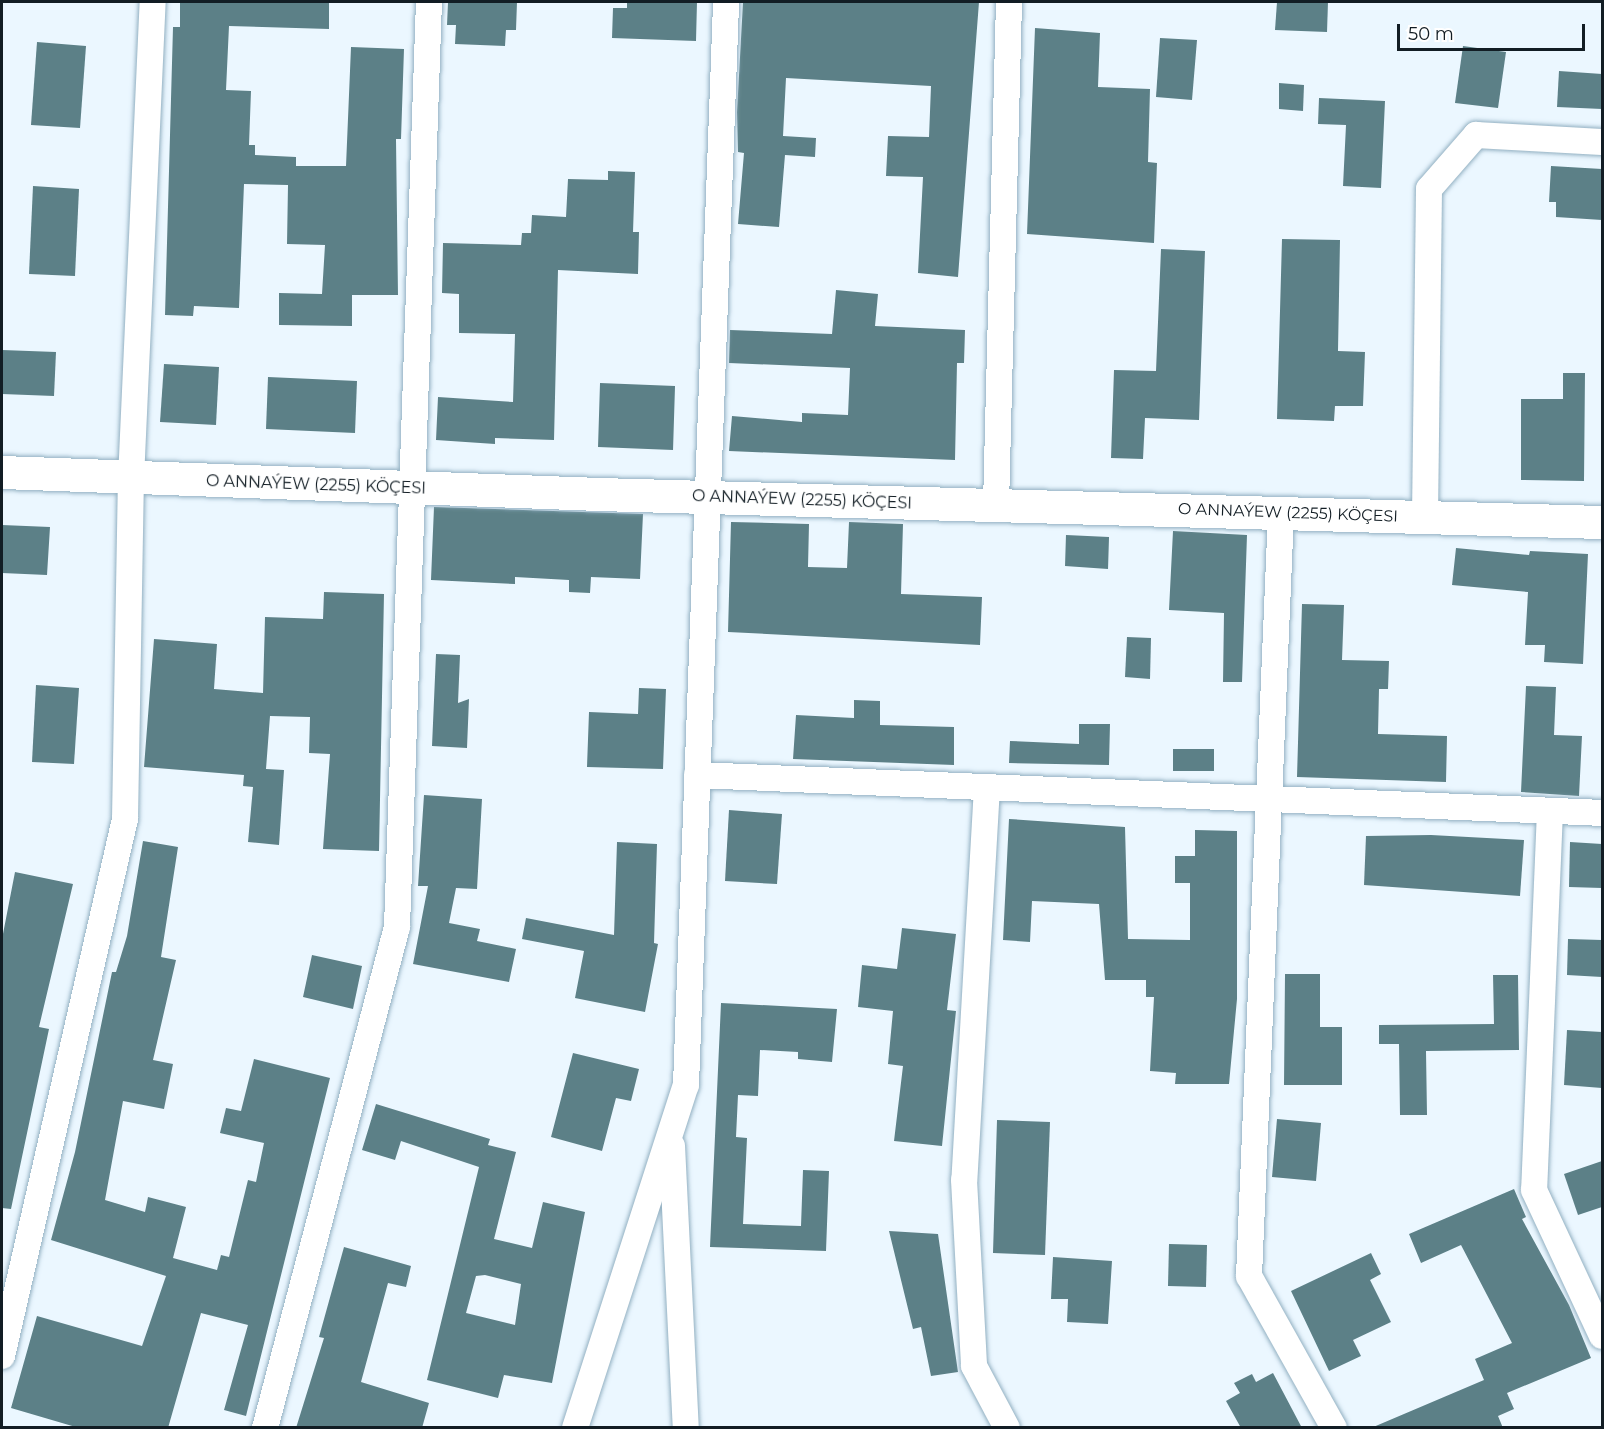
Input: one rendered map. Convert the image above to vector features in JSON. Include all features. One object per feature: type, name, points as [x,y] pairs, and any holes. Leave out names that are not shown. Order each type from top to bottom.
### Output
[{"type":"main road","name":"O ANNAÝEW (2255) KÖÇESI","points":[[2,472],[410,488],[1602,522]]},
{"type":"street","points":[[2,1356],[125,819],[131,478],[153,2]]},
{"type":"street","points":[[265,1428],[397,927],[410,488],[429,2]]},
{"type":"street","points":[[575,1428],[686,1085],[726,2]]},
{"type":"street","points":[[996,505],[1009,2]]},
{"type":"street","points":[[1425,517],[1429,189],[1476,135],[1602,142]]},
{"type":"street","points":[[1281,513],[1249,1276],[1334,1428]]},
{"type":"street","points":[[697,775],[1602,813]]},
{"type":"street","points":[[987,788],[964,1180],[974,1366],[1007,1428]]},
{"type":"street","points":[[1550,811],[1534,1190],[1602,1336]]},
{"type":"street","points":[[672,1131],[686,1428]]},
{"type":"building","points":[[180,2],[329,2],[329,29],[229,26],[226,90],[251,91],[249,145],[255,145],[255,155],[296,157],[296,166],[346,166],[351,47],[404,49],[401,139],[396,139],[398,295],[352,295],[352,326],[279,325],[279,293],[322,294],[325,245],[287,244],[288,185],[244,184],[239,308],[194,306],[193,316],[165,315],[173,27],[180,27]]},
{"type":"building","points":[[448,2],[517,2],[516,30],[506,30],[505,46],[455,44],[456,25],[447,25]]},
{"type":"building","points":[[627,2],[697,2],[696,41],[612,38],[613,8],[627,8]]},
{"type":"building","points":[[743,2],[979,2],[958,277],[918,273],[923,177],[886,176],[888,136],[929,137],[931,86],[786,78],[783,136],[816,138],[815,157],[785,155],[779,227],[738,224],[744,153],[738,152],[737,112]]},
{"type":"building","points":[[1277,2],[1328,2],[1327,32],[1275,30]]},
{"type":"building","points":[[1035,28],[1100,33],[1098,87],[1150,89],[1148,162],[1157,163],[1154,243],[1027,234]]},
{"type":"building","points":[[1160,38],[1197,40],[1192,100],[1156,97]]},
{"type":"building","points":[[37,42],[86,46],[80,128],[31,125]]},
{"type":"building","points":[[1463,46],[1506,52],[1498,108],[1455,103]]},
{"type":"building","points":[[1559,71],[1602,74],[1602,109],[1557,107]]},
{"type":"building","points":[[1279,83],[1304,85],[1303,111],[1279,109]]},
{"type":"building","points":[[1319,98],[1385,101],[1381,188],[1343,186],[1346,125],[1318,124]]},
{"type":"building","points":[[1551,166],[1602,169],[1602,220],[1556,217],[1556,202],[1549,202]]},
{"type":"building","points":[[608,171],[635,172],[633,232],[639,232],[638,274],[558,270],[554,440],[495,438],[495,444],[436,440],[438,397],[513,402],[515,334],[459,333],[459,294],[442,293],[443,243],[521,245],[522,233],[531,233],[532,215],[566,217],[568,179],[608,180]]},
{"type":"building","points":[[33,186],[79,189],[75,276],[29,274]]},
{"type":"building","points":[[1282,239],[1340,240],[1338,351],[1365,352],[1363,406],[1335,406],[1334,421],[1277,419]]},
{"type":"building","points":[[1161,249],[1205,251],[1199,420],[1145,418],[1143,459],[1111,458],[1114,370],[1156,371]]},
{"type":"building","points":[[836,290],[878,294],[875,326],[965,330],[964,363],[957,363],[955,460],[729,451],[732,416],[802,422],[802,413],[848,415],[850,368],[729,363],[730,330],[832,334]]},
{"type":"building","points":[[2,350],[56,352],[54,396],[2,394]]},
{"type":"building","points":[[164,364],[219,367],[216,425],[160,422]]},
{"type":"building","points":[[1563,373],[1585,373],[1584,481],[1521,480],[1521,399],[1563,399]]},
{"type":"building","points":[[268,377],[357,381],[355,433],[266,429]]},
{"type":"building","points":[[600,383],[675,386],[673,450],[598,447]]},
{"type":"building","points":[[434,507],[643,514],[640,579],[591,577],[590,593],[569,592],[569,580],[515,577],[515,584],[431,580]]},
{"type":"building","points":[[731,522],[809,524],[808,567],[847,568],[849,522],[903,524],[901,594],[982,597],[980,645],[728,632]]},
{"type":"building","points":[[2,525],[50,527],[47,575],[2,573]]},
{"type":"building","points":[[1173,531],[1247,535],[1242,682],[1223,682],[1224,613],[1169,610]]},
{"type":"building","points":[[1066,535],[1109,537],[1108,569],[1065,566]]},
{"type":"building","points":[[1456,548],[1529,555],[1530,551],[1588,554],[1583,664],[1544,662],[1545,645],[1525,645],[1528,592],[1452,585]]},
{"type":"building","points":[[324,592],[384,594],[379,851],[323,849],[330,754],[309,753],[310,717],[270,716],[266,769],[284,770],[279,845],[248,842],[253,787],[243,786],[244,775],[144,767],[154,639],[217,644],[214,689],[263,693],[265,617],[323,619]]},
{"type":"building","points":[[1302,604],[1344,605],[1342,660],[1389,661],[1388,689],[1379,689],[1378,734],[1447,736],[1446,782],[1297,777]]},
{"type":"building","points":[[1127,637],[1151,638],[1150,679],[1125,677]]},
{"type":"building","points":[[436,654],[460,655],[458,703],[469,699],[467,748],[432,746]]},
{"type":"building","points":[[36,685],[79,688],[74,764],[32,762]]},
{"type":"building","points":[[1526,686],[1556,687],[1554,735],[1582,736],[1579,796],[1521,792]]},
{"type":"building","points":[[639,688],[666,689],[663,769],[587,767],[589,712],[638,714]]},
{"type":"building","points":[[854,700],[880,701],[880,725],[954,727],[954,765],[793,759],[796,715],[854,718]]},
{"type":"building","points":[[1079,724],[1110,724],[1109,765],[1009,763],[1010,741],[1079,744]]},
{"type":"building","points":[[1173,749],[1214,749],[1214,771],[1173,771]]},
{"type":"building","points":[[424,795],[482,799],[477,889],[456,888],[449,923],[480,929],[477,941],[516,949],[509,982],[413,964],[428,886],[418,886]]},
{"type":"building","points":[[729,810],[782,814],[777,884],[725,881]]},
{"type":"building","points":[[1009,819],[1125,827],[1128,939],[1190,940],[1190,883],[1175,883],[1175,856],[1195,856],[1195,830],[1237,831],[1237,999],[1229,1084],[1175,1084],[1176,1073],[1150,1071],[1154,997],[1146,997],[1146,980],[1105,980],[1099,904],[1032,901],[1030,942],[1003,940]]},
{"type":"building","points":[[1431,835],[1524,840],[1520,896],[1364,885],[1366,836]]},
{"type":"building","points":[[143,841],[178,847],[161,957],[176,960],[153,1060],[173,1064],[164,1109],[123,1101],[105,1200],[145,1212],[148,1197],[186,1207],[173,1258],[217,1270],[221,1255],[229,1257],[248,1180],[256,1182],[264,1143],[220,1133],[226,1108],[241,1111],[254,1059],[330,1078],[246,1416],[224,1410],[248,1325],[201,1313],[168,1428],[79,1428],[11,1408],[37,1316],[142,1346],[166,1276],[51,1240],[75,1152],[112,972],[116,972],[127,936]]},
{"type":"building","points":[[617,842],[657,844],[654,943],[658,944],[645,1012],[575,998],[584,951],[522,939],[526,918],[614,935]]},
{"type":"building","points":[[1570,842],[1602,844],[1602,888],[1569,887]]},
{"type":"building","points":[[15,872],[73,884],[39,1027],[49,1029],[11,1209],[2,1208],[2,939]]},
{"type":"building","points":[[902,928],[956,934],[947,1010],[956,1011],[942,1146],[894,1141],[903,1066],[888,1064],[893,1011],[858,1007],[862,965],[897,969]]},
{"type":"building","points":[[1568,939],[1602,940],[1602,977],[1567,975]]},
{"type":"building","points":[[312,955],[362,966],[353,1009],[303,997]]},
{"type":"building","points":[[1285,974],[1320,974],[1320,1027],[1342,1027],[1342,1085],[1284,1085]]},
{"type":"building","points":[[1493,975],[1518,975],[1519,1050],[1426,1051],[1427,1115],[1400,1115],[1399,1044],[1379,1044],[1379,1025],[1494,1024]]},
{"type":"building","points":[[721,1003],[837,1009],[832,1062],[798,1059],[798,1052],[760,1050],[758,1096],[738,1095],[736,1137],[747,1138],[743,1224],[801,1226],[803,1170],[829,1171],[826,1251],[710,1247]]},
{"type":"building","points":[[1567,1030],[1602,1032],[1602,1088],[1564,1085]]},
{"type":"building","points":[[573,1053],[639,1069],[631,1101],[616,1098],[602,1151],[551,1137]]},
{"type":"building","points":[[376,1104],[490,1139],[488,1145],[516,1152],[494,1239],[532,1248],[543,1202],[585,1212],[552,1383],[504,1375],[498,1398],[427,1380],[479,1167],[401,1141],[395,1160],[362,1150]],"holes":[[[485,1275],[521,1284],[515,1325],[466,1313],[476,1276]]]},
{"type":"building","points":[[1277,1119],[1321,1123],[1316,1181],[1272,1177]]},
{"type":"building","points":[[997,1120],[1050,1122],[1045,1255],[993,1253]]},
{"type":"building","points":[[1602,1161],[1602,1207],[1578,1215],[1564,1174]]},
{"type":"building","points":[[1514,1189],[1526,1217],[1522,1219],[1569,1305],[1591,1358],[1507,1393],[1514,1409],[1498,1416],[1503,1428],[1371,1428],[1484,1380],[1475,1359],[1512,1343],[1461,1245],[1421,1263],[1409,1234]]},
{"type":"building","points":[[889,1231],[938,1234],[958,1372],[931,1376],[921,1327],[913,1329]]},
{"type":"building","points":[[1169,1244],[1207,1245],[1206,1287],[1168,1286]]},
{"type":"building","points":[[344,1247],[411,1266],[406,1287],[388,1283],[361,1382],[429,1403],[422,1428],[296,1428],[324,1338],[319,1337]]},
{"type":"building","points":[[1371,1253],[1381,1274],[1370,1280],[1391,1322],[1353,1340],[1361,1356],[1329,1371],[1291,1291]]},
{"type":"building","points":[[1053,1257],[1112,1261],[1108,1324],[1067,1322],[1068,1299],[1051,1299]]},
{"type":"building","points":[[1273,1373],[1302,1428],[1241,1428],[1226,1401],[1240,1393],[1234,1383],[1252,1374],[1256,1382]]}]
